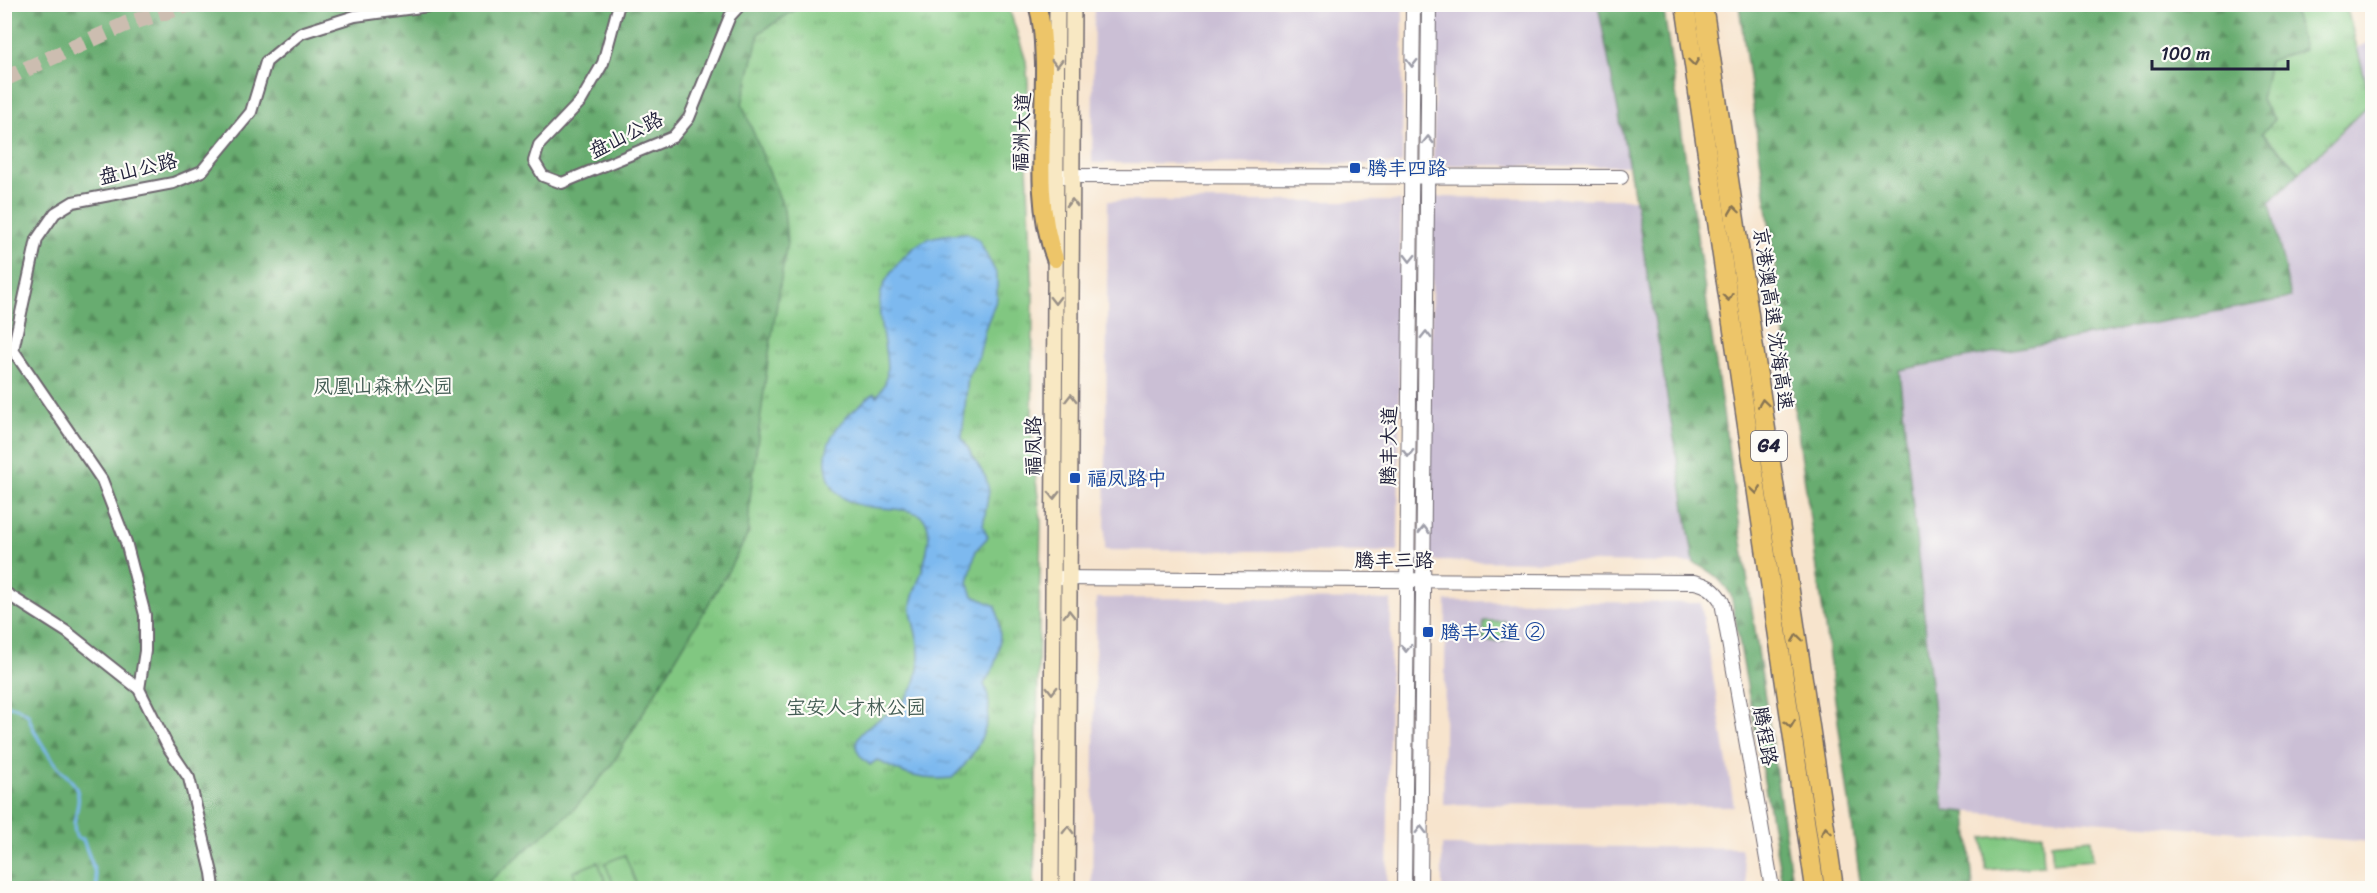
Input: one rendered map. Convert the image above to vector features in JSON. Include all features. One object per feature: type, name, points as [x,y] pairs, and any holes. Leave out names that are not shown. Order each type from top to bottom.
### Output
[{"type":"highway","name":"京港澳高速 沈海高速","points":[[1685,4],[1815,888]]},
{"type":"highway","name":"京港澳高速 沈海高速","points":[[1703,4],[1834,888]]},
{"type":"main road","name":"福洲大道","points":[[1037,4],[1043,30],[1045,105],[1041,183],[1048,240],[1055,259]]},
{"type":"main road","name":"福凤路","points":[[1051,888],[1057,4]]},
{"type":"main road","name":"福凤路","points":[[1067,888],[1074,4]]},
{"type":"main road","points":[[1054,421],[1070,421]]},
{"type":"street","name":"盘山公路","points":[[14,350],[37,239],[55,213],[73,202],[173,183],[202,171],[251,112],[266,62],[301,33],[355,16],[443,4]]},
{"type":"street","name":"盘山公路","points":[[619,4],[603,63],[581,101],[539,144],[534,161],[543,176],[562,183],[673,136],[689,118],[730,16],[741,4]]},
{"type":"street","name":"腾丰大道","points":[[1404,888],[1413,4]]},
{"type":"street","name":"腾丰大道","points":[[1420,888],[1429,4]]},
{"type":"street","points":[[1056,176],[1621,177]]},
{"type":"street","points":[[4,342],[14,350],[102,480],[126,542],[145,615],[145,651],[140,689]]},
{"type":"street","name":"腾丰三路","points":[[1053,578],[1695,582],[1716,591]]},
{"type":"street","name":"腾程路","points":[[1716,591],[1722,602],[1772,888]]},
{"type":"street","points":[[4,592],[67,632],[140,689],[168,747],[189,778],[214,888]]},
{"type":"shaded area","points":[[1094,5],[1403,5],[1402,164],[1092,163]]},
{"type":"shaded area","points":[[1436,5],[1598,5],[1629,166],[1433,165]]},
{"type":"shaded area","points":[[2372,41],[2372,842],[1944,810],[1899,370],[2291,298],[2270,202],[2371,102],[2357,48]]},
{"type":"shaded area","points":[[1433,197],[1635,199],[1694,563],[1428,561]]},
{"type":"shaded area","points":[[1108,201],[1401,201],[1398,552],[1105,550]]},
{"type":"shaded area","points":[[1096,598],[1391,600],[1387,888],[1092,888]]},
{"type":"shaded area","points":[[1446,601],[1701,603],[1734,806],[1443,804]]},
{"type":"shaded area","points":[[1442,845],[1741,848],[1748,888],[1442,888]]},
{"type":"green space","name":"凤凰山森林公园","points":[[5,5],[1008,5],[1026,61],[1028,83],[1027,165],[1033,293],[1032,450],[1041,519],[1034,888],[5,888]]},
{"type":"green space","name":"凤凰山森林公园","points":[[5,5],[799,5],[798,8],[759,33],[742,104],[784,209],[787,242],[769,353],[750,499],[748,534],[726,575],[611,766],[574,809],[481,888],[5,888]]},
{"type":"green space","points":[[1598,5],[1663,5],[1793,888],[1783,888],[1731,595],[1715,576],[1694,563],[1635,199]]},
{"type":"green space","points":[[1739,5],[2292,5],[2304,49],[2269,61],[2261,100],[2275,120],[2262,133],[2300,172],[2270,202],[2291,298],[1899,370],[1944,810],[1967,812],[1973,888],[1861,888]]},
{"type":"green space","points":[[2292,5],[2346,5],[2371,102],[2300,172],[2262,133],[2261,100],[2269,61],[2303,49]]},
{"type":"green space","points":[[1484,621],[1505,621],[1504,641],[1483,641]]},
{"type":"green space","points":[[2042,833],[2044,865],[1986,870],[1983,838]]},
{"type":"green space","points":[[2091,839],[2093,860],[2053,863],[2051,843]]},
{"type":"green space","points":[[625,855],[638,888],[615,888],[605,863]]},
{"type":"green space","points":[[598,862],[608,888],[580,888],[573,872]]},
{"type":"water","points":[[967,233],[978,239],[997,275],[997,298],[985,329],[979,356],[968,376],[962,438],[986,478],[989,491],[983,526],[988,537],[976,550],[968,582],[973,596],[996,606],[1000,637],[994,665],[984,684],[989,710],[983,735],[969,759],[952,778],[931,779],[904,773],[877,760],[870,765],[860,755],[856,746],[858,738],[864,731],[903,702],[917,676],[919,650],[911,607],[928,546],[927,524],[915,513],[855,504],[842,497],[831,484],[826,465],[826,453],[829,442],[840,424],[874,393],[877,396],[884,386],[887,369],[880,320],[880,297],[889,276],[898,263],[923,241],[938,236]]},
{"type":"waterway","points":[[4,705],[16,707],[28,714],[45,748],[58,767],[75,785],[78,794],[75,832],[77,838],[83,839],[94,869],[97,888]]},
{"type":"tunnel","points":[[4,79],[126,24],[191,4]]},
{"type":"place","name":"腾丰四路","points":[[1355,168]]},
{"type":"place","name":"福凤路中","points":[[1075,478]]},
{"type":"place","name":"腾丰大道 ②","points":[[1428,632]]},
{"type":"park label","name":"宝安人才林公园","points":[[856,707]]}]
